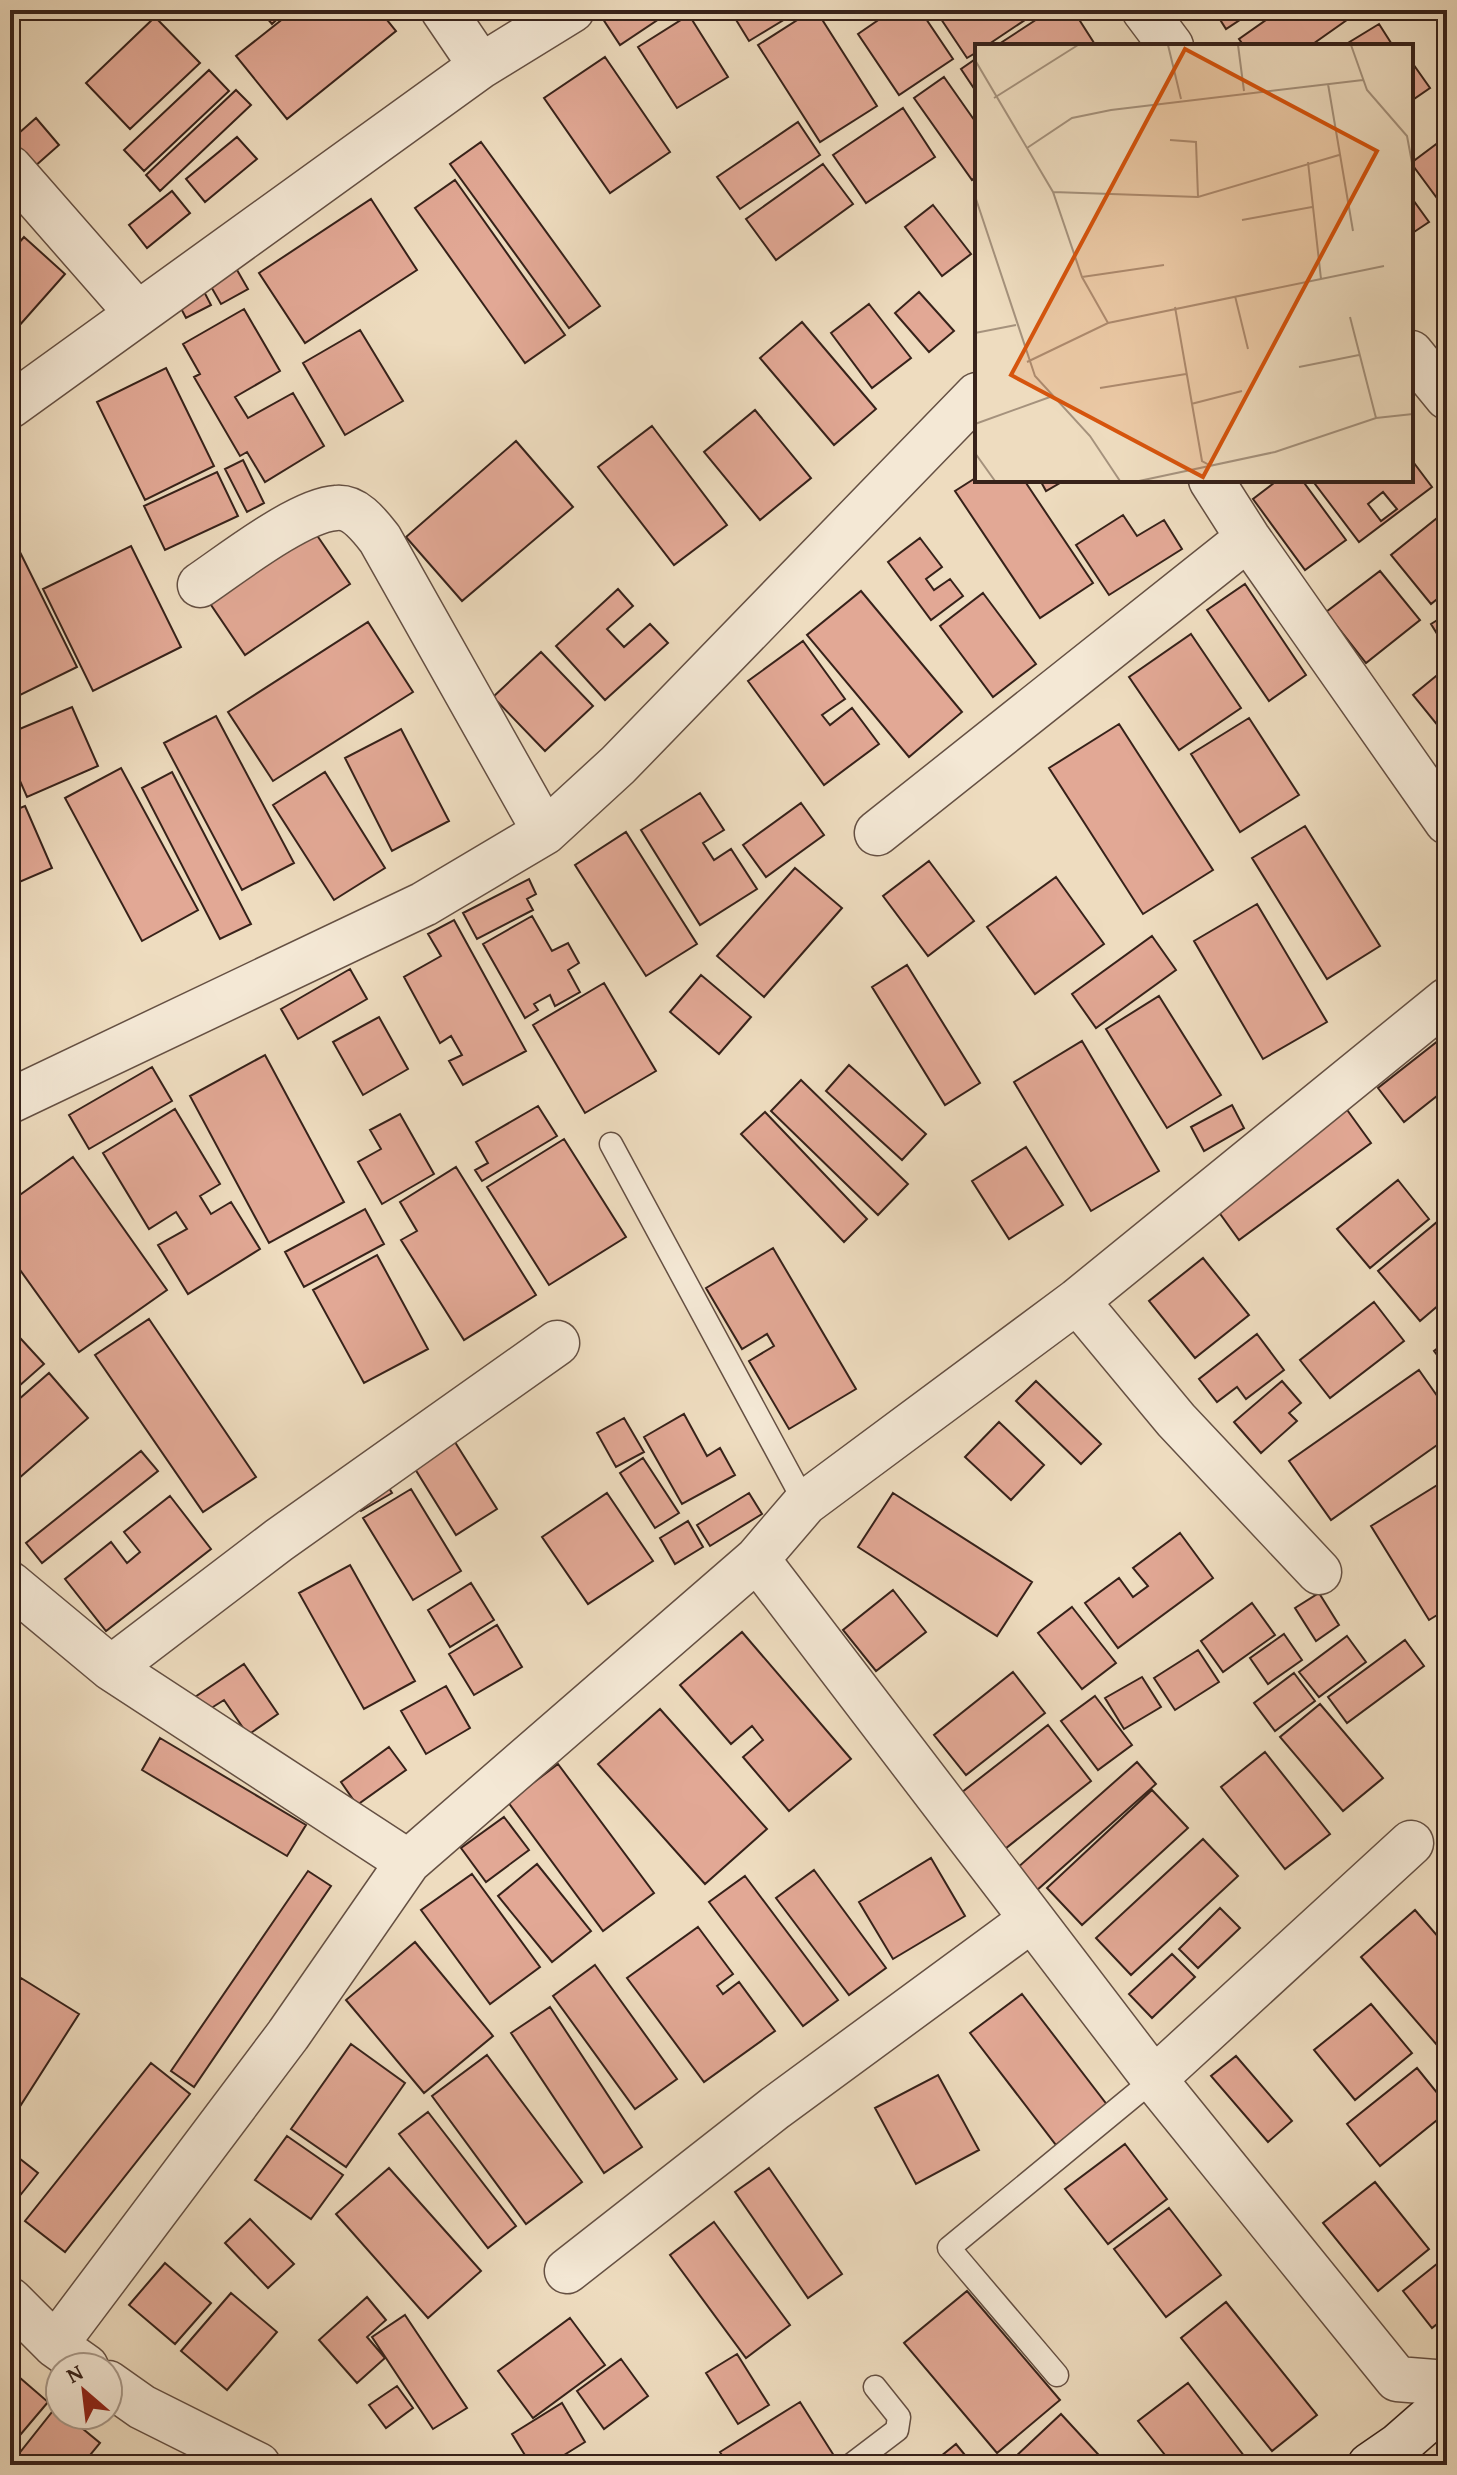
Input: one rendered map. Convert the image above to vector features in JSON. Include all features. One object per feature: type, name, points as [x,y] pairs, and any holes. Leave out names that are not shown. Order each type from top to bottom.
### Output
[{"type":"street","points":[[443,10],[481,66]]},
{"type":"street","points":[[10,406],[481,66],[572,10]]},
{"type":"street","points":[[1144,10],[1170,44]]},
{"type":"street","points":[[10,168],[137,313]]},
{"type":"street","points":[[1413,355],[1447,397]]},
{"type":"street","points":[[10,1101],[424,904],[545,832],[618,765],[975,397]]},
{"type":"street","points":[[1212,482],[1248,538],[1447,822]]},
{"type":"street","points":[[200,585],[301,517],[337,507],[361,516],[380,539],[545,832]]},
{"type":"street","points":[[877,833],[1248,538]]},
{"type":"street","points":[[74,2351],[408,1862],[757,1559],[805,1503],[1077,1301],[1447,1000]]},
{"type":"street","points":[[1077,1301],[1176,1420],[1319,1572]]},
{"type":"street","points":[[111,1668],[279,1540],[557,1343]]},
{"type":"street","points":[[757,1559],[1154,2079],[1397,2379],[1447,2383]]},
{"type":"street","points":[[10,1584],[111,1668],[408,1862]]},
{"type":"street","points":[[1154,2079],[1411,1843]]},
{"type":"street","points":[[567,2271],[775,2108],[1031,1920]]},
{"type":"street","points":[[10,2300],[66,2351]]},
{"type":"street","points":[[124,2394],[142,2407],[258,2465]]},
{"type":"street","points":[[1396,2458],[1447,2403]]},
{"type":"lane","points":[[611,1144],[805,1503]]},
{"type":"lane","points":[[1057,2375],[949,2248],[1154,2079]]},
{"type":"lane","points":[[851,2465],[897,2430],[899,2417],[875,2387]]},
{"type":"building","points":[[260,10],[287,10],[272,24]]},
{"type":"building","points":[[294,10],[379,10],[396,31],[287,119],[236,56]]},
{"type":"building","points":[[597,10],[661,10],[665,15],[620,45]]},
{"type":"building","points":[[730,10],[800,10],[749,41]]},
{"type":"building","points":[[816,10],[877,106],[820,142],[758,45]]},
{"type":"building","points":[[893,10],[920,10],[953,59],[899,95],[858,34]]},
{"type":"building","points":[[935,10],[1040,10],[989,44],[975,44],[975,53],[967,58]]},
{"type":"building","points":[[1051,10],[1073,10],[1095,44],[999,44]]},
{"type":"building","points":[[1214,10],[1255,10],[1226,29]]},
{"type":"building","points":[[1280,10],[1361,10],[1313,44],[1243,44],[1239,39]]},
{"type":"building","points":[[689,15],[728,77],[677,108],[638,47]]},
{"type":"building","points":[[155,17],[200,63],[130,129],[86,83]]},
{"type":"building","points":[[1379,24],[1392,44],[1346,44]]},
{"type":"building","points":[[605,57],[670,152],[610,193],[544,98]]},
{"type":"building","points":[[975,59],[975,90],[961,69]]},
{"type":"building","points":[[1413,64],[1430,88],[1413,100]]},
{"type":"building","points":[[209,70],[229,91],[144,171],[124,150]]},
{"type":"building","points":[[944,77],[975,121],[975,178],[972,180],[914,98]]},
{"type":"building","points":[[236,90],[251,105],[160,191],[146,175]]},
{"type":"building","points":[[903,108],[935,157],[866,203],[833,155]]},
{"type":"building","points":[[36,118],[59,145],[34,167],[11,140]]},
{"type":"building","points":[[798,122],[820,155],[740,209],[717,177]]},
{"type":"building","points":[[1447,136],[1445,209],[1413,166],[1413,162]]},
{"type":"building","points":[[237,137],[257,159],[205,202],[186,179]]},
{"type":"building","points":[[481,142],[600,306],[569,328],[450,164]]},
{"type":"building","points":[[823,164],[853,204],[776,260],[746,219]]},
{"type":"building","points":[[455,180],[565,335],[525,363],[415,208]]},
{"type":"building","points":[[172,191],[190,213],[147,248],[129,225]]},
{"type":"building","points":[[371,199],[417,270],[305,343],[259,273]]},
{"type":"building","points":[[1413,200],[1429,222],[1413,233]]},
{"type":"building","points":[[933,205],[971,254],[942,276],[905,227]]},
{"type":"building","points":[[24,237],[65,274],[10,336],[10,253]]},
{"type":"building","points":[[233,263],[248,289],[221,304],[206,278]]},
{"type":"building","points":[[199,282],[211,305],[186,318],[174,295]]},
{"type":"building","points":[[919,292],[954,331],[929,352],[895,313]]},
{"type":"building","points":[[869,304],[911,358],[872,388],[831,333]]},
{"type":"building","points":[[244,309],[280,371],[235,397],[248,418],[293,393],[324,446],[265,482],[247,452],[240,456],[194,377],[200,374],[183,344]]},
{"type":"building","points":[[802,322],[876,409],[834,445],[760,358]]},
{"type":"building","points":[[360,330],[403,401],[345,435],[303,363]]},
{"type":"building","points":[[166,368],[214,466],[145,500],[97,402]]},
{"type":"building","points":[[755,410],[811,478],[760,520],[704,452]]},
{"type":"building","points":[[652,426],[727,525],[674,565],[598,467]]},
{"type":"building","points":[[516,441],[573,507],[462,601],[406,537]]},
{"type":"building","points":[[243,460],[264,503],[247,512],[225,469]]},
{"type":"building","points":[[1413,462],[1432,487],[1359,542],[1314,482],[1413,482]],"holes":[[[1383,492],[1397,509],[1381,521],[1368,504]]]},
{"type":"building","points":[[217,472],[238,516],[165,550],[144,506]]},
{"type":"building","points":[[975,478],[975,482],[1025,482],[1093,583],[1040,618],[955,491]]},
{"type":"building","points":[[1041,482],[1062,482],[1046,491]]},
{"type":"building","points":[[1275,482],[1303,482],[1346,540],[1305,570],[1253,499]]},
{"type":"building","points":[[1447,510],[1447,591],[1431,604],[1391,555]]},
{"type":"building","points":[[1123,515],[1137,536],[1164,520],[1182,549],[1109,595],[1076,545]]},
{"type":"building","points":[[312,528],[350,584],[245,655],[207,599]]},
{"type":"building","points":[[10,532],[77,667],[10,700]]},
{"type":"building","points":[[920,538],[942,567],[926,579],[934,590],[950,579],[963,596],[931,620],[888,562]]},
{"type":"building","points":[[131,546],[181,647],[93,691],[43,589]]},
{"type":"building","points":[[1380,571],[1420,620],[1366,663],[1326,612]]},
{"type":"building","points":[[1245,584],[1306,675],[1269,701],[1207,610]]},
{"type":"building","points":[[618,589],[633,606],[607,629],[624,647],[650,624],[668,643],[605,700],[556,646]]},
{"type":"building","points":[[861,591],[962,712],[909,757],[807,635]]},
{"type":"building","points":[[983,593],[1036,664],[993,697],[940,626]]},
{"type":"building","points":[[1447,614],[1447,650],[1431,624]]},
{"type":"building","points":[[368,622],[413,692],[273,781],[228,712]]},
{"type":"building","points":[[1191,634],[1241,708],[1179,750],[1129,677]]},
{"type":"building","points":[[803,641],[845,699],[822,715],[830,725],[852,708],[879,744],[824,785],[748,681]]},
{"type":"building","points":[[541,652],[593,706],[545,751],[493,697]]},
{"type":"building","points":[[1447,667],[1447,737],[1413,695]]},
{"type":"building","points":[[72,707],[98,766],[27,797],[10,758],[10,733]]},
{"type":"building","points":[[216,716],[294,863],[242,890],[164,743]]},
{"type":"building","points":[[1249,718],[1299,795],[1240,832],[1191,754]]},
{"type":"building","points":[[1119,724],[1213,870],[1143,914],[1049,768]]},
{"type":"building","points":[[401,729],[449,821],[392,851],[345,758]]},
{"type":"building","points":[[121,768],[198,910],[142,941],[65,798]]},
{"type":"building","points":[[172,772],[251,924],[220,939],[142,788]]},
{"type":"building","points":[[325,772],[385,868],[334,900],[273,805]]},
{"type":"building","points":[[700,793],[724,830],[703,843],[714,860],[731,849],[757,889],[700,925],[641,830]]},
{"type":"building","points":[[801,803],[824,835],[766,877],[743,845]]},
{"type":"building","points":[[25,806],[52,868],[10,886],[10,812]]},
{"type":"building","points":[[1305,826],[1380,946],[1327,979],[1252,858]]},
{"type":"building","points":[[626,832],[697,944],[646,976],[575,865]]},
{"type":"building","points":[[929,861],[974,921],[928,956],[883,896]]},
{"type":"building","points":[[795,868],[842,908],[764,997],[717,956]]},
{"type":"building","points":[[1056,877],[1104,944],[1035,994],[987,927]]},
{"type":"building","points":[[529,879],[536,894],[527,899],[533,910],[477,939],[463,913]]},
{"type":"building","points":[[1257,904],[1327,1022],[1263,1059],[1194,941]]},
{"type":"building","points":[[532,916],[552,951],[568,943],[579,963],[568,970],[580,992],[555,1006],[550,995],[534,1004],[538,1010],[525,1018],[483,944]]},
{"type":"building","points":[[454,920],[526,1051],[463,1085],[449,1061],[462,1055],[451,1036],[440,1043],[404,977],[441,956],[428,934]]},
{"type":"building","points":[[1152,936],[1176,970],[1096,1028],[1072,994]]},
{"type":"building","points":[[907,965],[980,1083],[945,1105],[872,987]]},
{"type":"building","points":[[350,969],[367,999],[298,1039],[281,1009]]},
{"type":"building","points":[[701,975],[751,1017],[719,1054],[670,1012]]},
{"type":"building","points":[[604,983],[656,1071],[585,1113],[533,1025]]},
{"type":"building","points":[[1159,996],[1221,1095],[1167,1128],[1106,1029]]},
{"type":"building","points":[[379,1017],[408,1069],[363,1095],[333,1042]]},
{"type":"building","points":[[1443,1037],[1447,1042],[1447,1088],[1404,1122],[1378,1088]]},
{"type":"building","points":[[1082,1041],[1159,1171],[1091,1211],[1014,1082]]},
{"type":"building","points":[[265,1055],[344,1202],[269,1243],[190,1096]]},
{"type":"building","points":[[849,1065],[926,1134],[902,1160],[826,1091]]},
{"type":"building","points":[[152,1067],[172,1101],[89,1149],[69,1115]]},
{"type":"building","points":[[801,1080],[908,1184],[878,1215],[771,1111]]},
{"type":"building","points":[[1232,1105],[1244,1128],[1204,1151],[1191,1127]]},
{"type":"building","points":[[538,1106],[557,1136],[482,1181],[475,1170],[488,1163],[476,1142]]},
{"type":"building","points":[[1345,1107],[1371,1143],[1239,1240],[1213,1204]]},
{"type":"building","points":[[175,1109],[220,1184],[200,1196],[211,1214],[231,1202],[260,1249],[188,1294],[158,1245],[187,1229],[176,1212],[149,1229],[103,1153]]},
{"type":"building","points":[[765,1112],[867,1219],[844,1242],[741,1134]]},
{"type":"building","points":[[400,1114],[434,1174],[382,1204],[358,1162],[381,1149],[370,1130]]},
{"type":"building","points":[[564,1139],[626,1237],[549,1285],[487,1187]]},
{"type":"building","points":[[1026,1147],[1063,1205],[1009,1239],[972,1181]]},
{"type":"building","points":[[73,1157],[167,1290],[79,1352],[10,1256],[10,1202]]},
{"type":"building","points":[[456,1167],[536,1295],[464,1340],[401,1240],[417,1231],[400,1202]]},
{"type":"building","points":[[1398,1180],[1429,1219],[1370,1268],[1337,1229]]},
{"type":"building","points":[[365,1209],[384,1244],[304,1287],[285,1252]]},
{"type":"building","points":[[1437,1222],[1447,1233],[1447,1298],[1420,1321],[1378,1271]]},
{"type":"building","points":[[773,1248],[856,1389],[789,1429],[749,1361],[774,1346],[767,1334],[742,1349],[706,1288]]},
{"type":"building","points":[[377,1255],[428,1349],[364,1383],[313,1290]]},
{"type":"building","points":[[1203,1258],[1249,1315],[1195,1358],[1149,1301]]},
{"type":"building","points":[[1374,1302],[1404,1341],[1330,1398],[1300,1360]]},
{"type":"building","points":[[149,1319],[256,1477],[203,1512],[95,1355]]},
{"type":"building","points":[[10,1327],[44,1364],[10,1394]]},
{"type":"building","points":[[1257,1334],[1284,1370],[1246,1399],[1237,1387],[1217,1402],[1199,1379]]},
{"type":"building","points":[[1447,1341],[1447,1368],[1434,1351]]},
{"type":"building","points":[[1419,1370],[1447,1410],[1447,1438],[1331,1520],[1289,1461]]},
{"type":"building","points":[[49,1373],[88,1418],[10,1486],[10,1407]]},
{"type":"building","points":[[1036,1381],[1101,1444],[1081,1464],[1016,1401]]},
{"type":"building","points":[[1282,1381],[1301,1403],[1289,1413],[1297,1421],[1261,1453],[1234,1422]]},
{"type":"building","points":[[684,1414],[707,1456],[720,1448],[735,1475],[682,1504],[644,1437]]},
{"type":"building","points":[[624,1418],[644,1452],[616,1467],[597,1433]]},
{"type":"building","points":[[999,1422],[1044,1465],[1011,1500],[965,1457]]},
{"type":"building","points":[[448,1431],[497,1509],[456,1535],[407,1456]]},
{"type":"building","points":[[141,1451],[158,1471],[42,1563],[26,1543]]},
{"type":"building","points":[[643,1458],[679,1513],[655,1528],[620,1473]]},
{"type":"building","points":[[381,1475],[392,1493],[361,1511],[350,1493]]},
{"type":"building","points":[[1447,1479],[1447,1609],[1429,1620],[1371,1526]]},
{"type":"building","points":[[411,1489],[461,1571],[413,1600],[363,1518]]},
{"type":"building","points":[[607,1493],[653,1561],[588,1604],[542,1537]]},
{"type":"building","points":[[749,1493],[762,1514],[710,1546],[697,1525]]},
{"type":"building","points":[[893,1493],[1032,1582],[997,1636],[858,1547]]},
{"type":"building","points":[[170,1496],[211,1549],[106,1631],[65,1579],[111,1542],[127,1563],[140,1552],[124,1532]]},
{"type":"building","points":[[688,1521],[703,1547],[675,1564],[660,1538]]},
{"type":"building","points":[[1180,1533],[1213,1578],[1118,1648],[1085,1603],[1119,1578],[1133,1597],[1148,1586],[1133,1568]]},
{"type":"building","points":[[350,1565],[415,1681],[364,1709],[299,1593]]},
{"type":"building","points":[[471,1583],[494,1620],[450,1647],[428,1610]]},
{"type":"building","points":[[893,1590],[926,1632],[876,1671],[843,1630]]},
{"type":"building","points":[[1319,1593],[1339,1625],[1316,1641],[1295,1608]]},
{"type":"building","points":[[1252,1603],[1275,1635],[1223,1672],[1201,1641]]},
{"type":"building","points":[[1072,1607],[1116,1663],[1082,1689],[1038,1633]]},
{"type":"building","points":[[497,1625],[522,1667],[474,1695],[449,1654]]},
{"type":"building","points":[[742,1632],[851,1759],[789,1811],[743,1757],[763,1740],[752,1726],[731,1744],[680,1685]]},
{"type":"building","points":[[1284,1634],[1302,1660],[1268,1684],[1250,1658]]},
{"type":"building","points":[[1347,1636],[1366,1662],[1319,1697],[1299,1672]]},
{"type":"building","points":[[1405,1640],[1424,1666],[1347,1723],[1328,1697]]},
{"type":"building","points":[[1198,1650],[1219,1682],[1175,1710],[1154,1678]]},
{"type":"building","points":[[244,1664],[278,1714],[248,1735],[224,1700],[205,1712],[195,1697]]},
{"type":"building","points":[[1013,1672],[1045,1713],[966,1775],[934,1735]]},
{"type":"building","points":[[1294,1673],[1315,1701],[1275,1731],[1254,1703]]},
{"type":"building","points":[[1142,1677],[1161,1707],[1124,1729],[1105,1698]]},
{"type":"building","points":[[446,1686],[470,1728],[426,1754],[401,1711]]},
{"type":"building","points":[[1095,1696],[1132,1745],[1098,1770],[1061,1721]]},
{"type":"building","points":[[1320,1704],[1383,1778],[1343,1811],[1280,1737]]},
{"type":"building","points":[[660,1709],[767,1829],[705,1884],[598,1764]]},
{"type":"building","points":[[1048,1725],[1091,1781],[996,1856],[952,1800]]},
{"type":"building","points":[[160,1738],[306,1825],[287,1856],[142,1770]]},
{"type":"building","points":[[389,1747],[406,1770],[357,1805],[341,1782]]},
{"type":"building","points":[[1265,1752],[1330,1834],[1285,1869],[1221,1787]]},
{"type":"building","points":[[1137,1762],[1156,1784],[1036,1891],[1016,1869]]},
{"type":"building","points":[[558,1764],[654,1893],[603,1931],[508,1802]]},
{"type":"building","points":[[1152,1790],[1188,1828],[1082,1925],[1047,1888]]},
{"type":"building","points":[[504,1817],[529,1850],[486,1882],[461,1848]]},
{"type":"building","points":[[1203,1839],[1238,1876],[1131,1975],[1096,1938]]},
{"type":"building","points":[[931,1858],[965,1916],[893,1959],[859,1902]]},
{"type":"building","points":[[537,1864],[591,1931],[552,1962],[498,1896]]},
{"type":"building","points":[[814,1870],[886,1968],[849,1995],[776,1898]]},
{"type":"building","points":[[308,1871],[331,1886],[194,2087],[171,2071]]},
{"type":"building","points":[[472,1874],[540,1967],[490,2004],[421,1910]]},
{"type":"building","points":[[745,1876],[838,2000],[803,2026],[709,1902]]},
{"type":"building","points":[[1220,1908],[1240,1928],[1198,1968],[1179,1949]]},
{"type":"building","points":[[1415,1910],[1447,1947],[1447,2048],[1443,2052],[1361,1957]]},
{"type":"building","points":[[698,1927],[733,1974],[717,1986],[723,1994],[739,1982],[775,2031],[704,2082],[627,1978]]},
{"type":"building","points":[[415,1942],[493,2036],[424,2093],[346,2000]]},
{"type":"building","points":[[1172,1954],[1195,1977],[1152,2018],[1129,1994]]},
{"type":"building","points":[[595,1965],[677,2079],[635,2109],[553,1996]]},
{"type":"building","points":[[21,1978],[79,2014],[10,2122],[10,1995]]},
{"type":"building","points":[[1022,1994],[1108,2106],[1056,2145],[970,2033]]},
{"type":"building","points":[[1371,2004],[1412,2053],[1355,2100],[1314,2050]]},
{"type":"building","points":[[550,2007],[642,2147],[604,2173],[511,2033]]},
{"type":"building","points":[[351,2044],[405,2083],[346,2167],[291,2129]]},
{"type":"building","points":[[487,2055],[582,2182],[526,2224],[432,2096]]},
{"type":"building","points":[[1236,2056],[1292,2121],[1268,2142],[1211,2076]]},
{"type":"building","points":[[151,2063],[190,2094],[65,2252],[25,2221]]},
{"type":"building","points":[[1417,2068],[1447,2105],[1447,2112],[1380,2166],[1347,2124]]},
{"type":"building","points":[[938,2075],[979,2150],[916,2184],[875,2108]]},
{"type":"building","points":[[428,2112],[516,2226],[488,2248],[399,2134]]},
{"type":"building","points":[[287,2136],[343,2175],[311,2219],[255,2180]]},
{"type":"building","points":[[1125,2144],[1167,2199],[1108,2244],[1065,2189]]},
{"type":"building","points":[[10,2151],[38,2173],[10,2208]]},
{"type":"building","points":[[389,2168],[481,2271],[428,2318],[336,2214]]},
{"type":"building","points":[[769,2168],[842,2274],[808,2298],[735,2192]]},
{"type":"building","points":[[1375,2182],[1429,2249],[1378,2291],[1323,2223]]},
{"type":"building","points":[[1169,2208],[1221,2275],[1166,2317],[1114,2249]]},
{"type":"building","points":[[250,2219],[294,2264],[268,2288],[225,2243]]},
{"type":"building","points":[[714,2222],[790,2325],[746,2358],[670,2255]]},
{"type":"building","points":[[1443,2259],[1447,2263],[1447,2316],[1432,2328],[1403,2291]]},
{"type":"building","points":[[165,2263],[211,2303],[175,2344],[129,2305]]},
{"type":"building","points":[[967,2291],[1060,2400],[997,2453],[904,2343]]},
{"type":"building","points":[[231,2293],[277,2332],[227,2390],[181,2351]]},
{"type":"building","points":[[367,2297],[386,2320],[367,2337],[385,2358],[357,2383],[319,2340]]},
{"type":"building","points":[[1226,2302],[1317,2415],[1272,2451],[1181,2338]]},
{"type":"building","points":[[405,2315],[467,2408],[433,2429],[372,2337]]},
{"type":"building","points":[[570,2318],[605,2365],[533,2418],[498,2371]]},
{"type":"building","points":[[737,2354],[769,2405],[738,2424],[706,2373]]},
{"type":"building","points":[[621,2359],[648,2396],[604,2429],[577,2391]]},
{"type":"building","points":[[19,2377],[44,2399],[44,2407],[10,2447],[10,2388]]},
{"type":"building","points":[[1188,2383],[1251,2465],[1173,2465],[1138,2421]]},
{"type":"building","points":[[397,2386],[413,2408],[386,2428],[369,2405]]},
{"type":"building","points":[[800,2402],[838,2462],[832,2465],[728,2465],[720,2452]]},
{"type":"building","points":[[562,2403],[585,2442],[548,2465],[531,2465],[512,2434]]},
{"type":"building","points":[[1061,2414],[1108,2465],[1020,2465],[1014,2458]]},
{"type":"building","points":[[44,2422],[44,2431],[85,2431],[100,2443],[82,2465],[10,2465]]},
{"type":"building","points":[[956,2444],[973,2465],[930,2465]]}]
